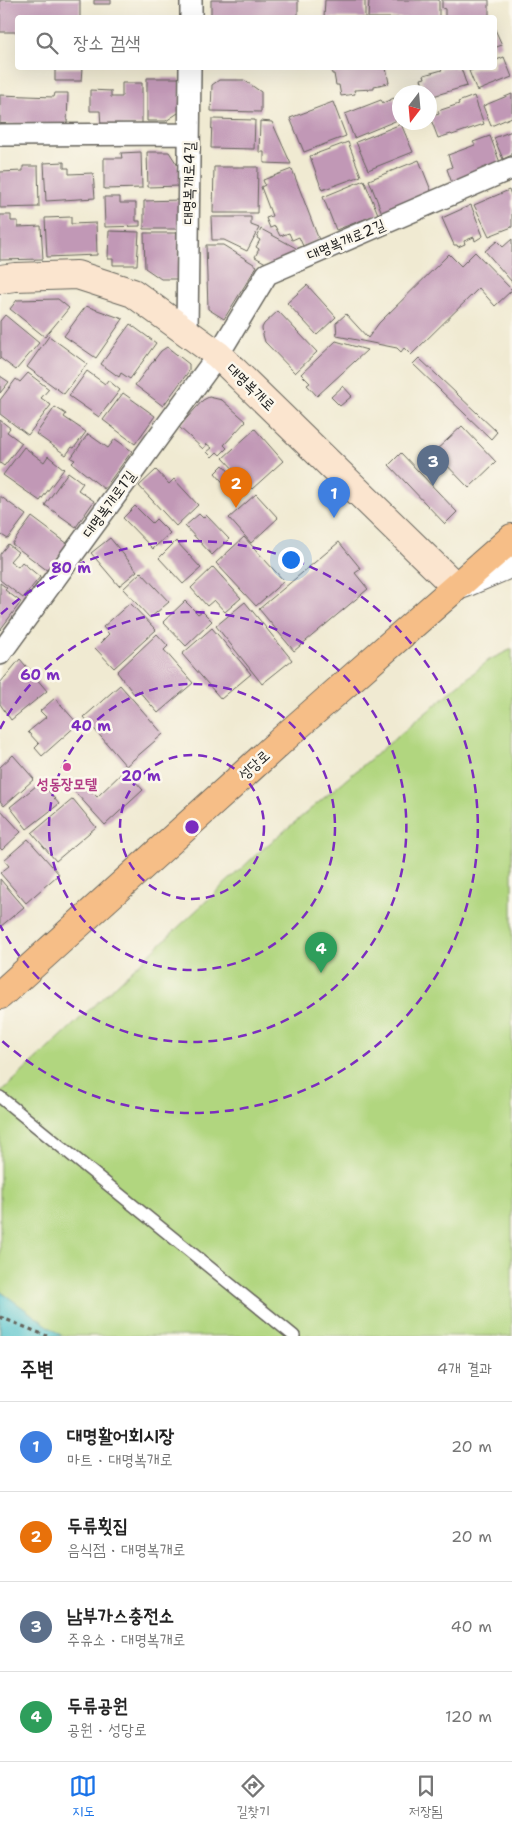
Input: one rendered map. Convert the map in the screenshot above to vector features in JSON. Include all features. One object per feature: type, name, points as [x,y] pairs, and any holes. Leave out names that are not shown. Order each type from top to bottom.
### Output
[{"type":"main road","name":"대명복개로","points":[[0,279],[77,275],[133,292],[218,355],[456,587]]},
{"type":"main road","name":"성당로","points":[[0,995],[293,730],[512,538]]},
{"type":"street","points":[[191,0],[191,15]]},
{"type":"street","points":[[190,70],[190,134]]},
{"type":"street","name":"대명복개로4길","points":[[0,135],[190,134],[187,332]]},
{"type":"street","name":"대명복개로2길","points":[[218,355],[267,274],[512,168]]},
{"type":"street","name":"대명복개로1길","points":[[0,654],[218,355]]},
{"type":"street","points":[[456,587],[512,563]]},
{"type":"lane","points":[[0,1097],[294,1336]]},
{"type":"path","points":[[0,1317],[47,1336]]},
{"type":"green space","points":[[512,649],[512,1336],[0,1336],[0,1093],[258,853],[489,660]]},
{"type":"water","points":[[0,1291],[62,1336],[0,1336]]},
{"type":"building","points":[[0,0],[80,0],[80,15],[15,15],[15,32],[0,32]]},
{"type":"building","points":[[94,0],[111,0],[111,4],[94,4]]},
{"type":"building","points":[[211,0],[298,0],[298,15],[211,15]]},
{"type":"building","points":[[325,0],[365,0],[365,15],[324,15]]},
{"type":"building","points":[[369,0],[439,0],[439,15],[368,15]]},
{"type":"building","points":[[442,0],[489,0],[489,15],[445,15],[445,9],[442,8]]},
{"type":"building","points":[[497,34],[502,45],[497,47]]},
{"type":"building","points":[[504,57],[512,77],[477,91],[469,71],[497,70],[497,60]]},
{"type":"building","points":[[55,70],[82,70],[81,81],[55,81]]},
{"type":"building","points":[[331,70],[386,70],[389,83],[374,86],[374,89],[354,90],[355,94],[341,96],[339,85],[336,85],[334,74],[332,74]]},
{"type":"building","points":[[442,70],[462,70],[467,86],[437,95],[437,85],[423,85],[421,79],[425,78],[424,75]]},
{"type":"building","points":[[147,78],[180,78],[181,111],[166,121],[147,121]]},
{"type":"building","points":[[219,80],[244,80],[261,92],[261,112],[211,111],[212,85]]},
{"type":"building","points":[[122,83],[142,83],[142,125],[101,126],[100,111],[90,111],[90,90],[111,91],[111,97],[122,97]]},
{"type":"building","points":[[55,93],[68,93],[67,125],[0,124],[0,95],[54,97]]},
{"type":"building","points":[[512,94],[512,117],[491,126],[483,106]]},
{"type":"building","points":[[474,96],[484,124],[438,138],[435,130],[437,130],[438,111],[459,104],[458,102]]},
{"type":"building","points":[[392,99],[392,122],[354,138],[345,114],[381,100],[383,103]]},
{"type":"building","points":[[333,102],[346,136],[304,152],[290,118]]},
{"type":"building","points":[[212,119],[255,120],[254,149],[211,148]]},
{"type":"building","points":[[260,121],[272,122],[291,164],[264,163],[264,152],[259,152]]},
{"type":"building","points":[[392,128],[392,130],[404,130],[413,152],[368,170],[356,142]]},
{"type":"building","points":[[512,131],[512,155],[503,159],[494,138]]},
{"type":"building","points":[[490,136],[502,168],[453,186],[447,169],[452,167],[448,155],[475,145],[473,142]]},
{"type":"building","points":[[348,142],[361,176],[322,190],[310,156]]},
{"type":"building","points":[[141,152],[142,188],[104,189],[104,158],[122,158],[121,153]]},
{"type":"building","points":[[147,152],[169,152],[180,169],[180,186],[148,187]]},
{"type":"building","points":[[419,160],[432,193],[382,213],[369,180]]},
{"type":"building","points":[[64,162],[64,168],[69,168],[69,174],[93,173],[95,198],[46,201],[44,163]]},
{"type":"building","points":[[23,166],[38,166],[39,207],[0,208],[0,172],[23,171]]},
{"type":"building","points":[[214,167],[258,167],[257,213],[213,213]]},
{"type":"building","points":[[292,169],[319,240],[303,246],[299,237],[292,240],[289,233],[280,236],[275,226],[270,228],[266,218],[272,216],[261,187],[265,185],[263,180]]},
{"type":"building","points":[[364,180],[378,214],[336,230],[323,197]]},
{"type":"building","points":[[509,190],[512,197],[512,227],[489,236],[474,205]]},
{"type":"building","points":[[104,197],[120,197],[120,203],[136,203],[136,221],[140,221],[140,226],[105,227]]},
{"type":"building","points":[[179,200],[179,229],[144,229],[144,201]]},
{"type":"building","points":[[471,205],[483,236],[475,241],[474,237],[464,241],[465,244],[458,247],[454,245],[442,218]]},
{"type":"building","points":[[0,215],[11,215],[11,221],[18,221],[18,227],[41,226],[43,259],[0,260]]},
{"type":"building","points":[[71,217],[71,224],[96,223],[97,255],[47,257],[45,218]]},
{"type":"building","points":[[211,217],[251,217],[251,225],[259,228],[247,251],[224,240],[212,240]]},
{"type":"building","points":[[261,229],[296,248],[298,254],[273,267],[255,257],[259,249],[256,247],[260,240],[257,238]]},
{"type":"building","points":[[109,231],[139,232],[137,265],[113,265],[113,259],[108,259]]},
{"type":"building","points":[[144,233],[179,233],[180,279],[161,279],[145,268]]},
{"type":"building","points":[[512,239],[512,282],[485,251],[497,241],[503,247]]},
{"type":"building","points":[[206,245],[223,245],[257,266],[224,319],[208,309]]},
{"type":"building","points":[[475,252],[512,290],[495,306],[479,288],[411,355],[404,348],[401,352],[397,348],[337,336],[336,323],[346,314],[368,338],[379,323],[449,254],[461,266]]},
{"type":"building","points":[[307,285],[336,317],[317,335],[287,303]]},
{"type":"building","points":[[58,299],[69,308],[45,337],[10,309],[17,300]]},
{"type":"building","points":[[86,306],[123,319],[96,358],[64,336]]},
{"type":"building","points":[[278,311],[317,352],[295,373],[265,342],[263,335],[262,328],[264,324]]},
{"type":"building","points":[[5,315],[39,343],[16,370],[0,358],[0,321]]},
{"type":"building","points":[[130,324],[156,343],[130,379],[121,373],[119,377],[101,364]]},
{"type":"building","points":[[49,336],[87,364],[64,394],[27,367]]},
{"type":"building","points":[[336,341],[367,350],[317,396],[307,385],[310,383],[301,374]]},
{"type":"building","points":[[167,347],[189,364],[189,371],[163,406],[135,385],[161,351]]},
{"type":"building","points":[[419,358],[497,432],[491,439],[413,364]]},
{"type":"building","points":[[87,371],[105,384],[108,380],[120,390],[99,417],[69,396]]},
{"type":"building","points":[[28,373],[49,389],[41,398],[51,405],[28,435],[0,414],[0,400],[16,379],[20,382]]},
{"type":"building","points":[[0,376],[9,382],[0,393]]},
{"type":"building","points":[[343,386],[352,396],[340,406],[331,397]]},
{"type":"building","points":[[123,393],[155,416],[135,444],[103,420]]},
{"type":"building","points":[[209,397],[222,400],[246,421],[224,445],[227,448],[220,455],[217,452],[212,457],[207,452],[212,448],[207,444],[203,449],[179,427],[203,400]]},
{"type":"building","points":[[55,407],[66,414],[64,417],[86,432],[66,455],[36,434]]},
{"type":"building","points":[[0,420],[10,428],[7,432],[22,443],[4,466],[0,463]]},
{"type":"building","points":[[462,426],[496,462],[469,488],[434,452]]},
{"type":"building","points":[[255,429],[283,461],[252,489],[223,458]]},
{"type":"building","points":[[88,434],[108,448],[115,439],[132,451],[104,489],[72,463],[75,460],[71,458]]},
{"type":"building","points":[[24,447],[44,462],[48,456],[64,469],[40,501],[3,475]]},
{"type":"building","points":[[401,453],[457,512],[445,524],[389,465]]},
{"type":"building","points":[[223,465],[236,479],[227,487],[215,473]]},
{"type":"building","points":[[156,470],[169,484],[174,479],[198,505],[176,526],[139,486]]},
{"type":"building","points":[[68,472],[83,483],[78,490],[94,501],[76,527],[45,505]]},
{"type":"building","points":[[256,494],[278,518],[251,543],[229,518]]},
{"type":"building","points":[[0,496],[26,515],[8,539],[0,534]]},
{"type":"building","points":[[135,506],[152,523],[156,519],[170,533],[153,549],[123,518]]},
{"type":"building","points":[[199,514],[203,518],[206,515],[229,539],[212,555],[185,526]]},
{"type":"building","points":[[32,517],[68,544],[48,571],[12,544]]},
{"type":"building","points":[[244,537],[284,581],[256,606],[216,563]]},
{"type":"building","points":[[110,538],[137,571],[119,586],[91,553]]},
{"type":"building","points":[[176,541],[201,568],[183,584],[159,558]]},
{"type":"building","points":[[339,542],[361,569],[355,573],[368,589],[294,651],[259,609]]},
{"type":"building","points":[[8,544],[18,552],[10,561],[18,567],[22,562],[40,577],[23,598],[0,580],[0,554]]},
{"type":"building","points":[[213,567],[241,598],[225,612],[214,600],[207,606],[191,588]]},
{"type":"building","points":[[141,572],[169,602],[150,618],[123,589]]},
{"type":"building","points":[[0,583],[7,588],[5,590],[21,602],[0,630]]},
{"type":"building","points":[[185,601],[198,614],[202,611],[212,621],[186,646],[163,622]]},
{"type":"building","points":[[245,602],[292,660],[262,684],[216,626]]},
{"type":"building","points":[[130,603],[156,630],[114,668],[95,648],[109,634],[103,627]]},
{"type":"building","points":[[212,628],[251,674],[221,699],[182,654]]},
{"type":"building","points":[[157,634],[168,646],[164,650],[193,683],[158,713],[138,690],[134,694],[117,672]]},
{"type":"building","points":[[20,659],[47,691],[11,720],[0,704],[0,683]]},
{"type":"building","points":[[120,685],[163,734],[126,766],[84,717]]},
{"type":"building","points":[[55,698],[78,724],[42,756],[35,748],[39,744],[28,732],[46,717],[40,711]]},
{"type":"building","points":[[13,755],[34,779],[4,806],[0,801],[0,767]]},
{"type":"building","points":[[125,770],[143,790],[105,825],[75,792],[84,784],[97,797]]},
{"type":"building","points":[[41,782],[59,804],[27,829],[10,807]]},
{"type":"building","points":[[73,799],[96,827],[56,861],[32,833]]},
{"type":"building","points":[[0,809],[21,832],[2,850],[0,848]]},
{"type":"building","points":[[28,839],[59,874],[26,903],[0,873],[9,866],[4,860]]},
{"type":"building","points":[[0,879],[24,907],[0,927]]},
{"type":"place","name":"남부가스충전소","points":[[433,486]]},
{"type":"place","name":"두류횟집","points":[[236,508]]},
{"type":"place","name":"대명활어회시장","points":[[334,518]]},
{"type":"place","name":"성동장모텔","points":[[67,767]]},
{"type":"place","name":"두류공원","points":[[321,973]]}]
